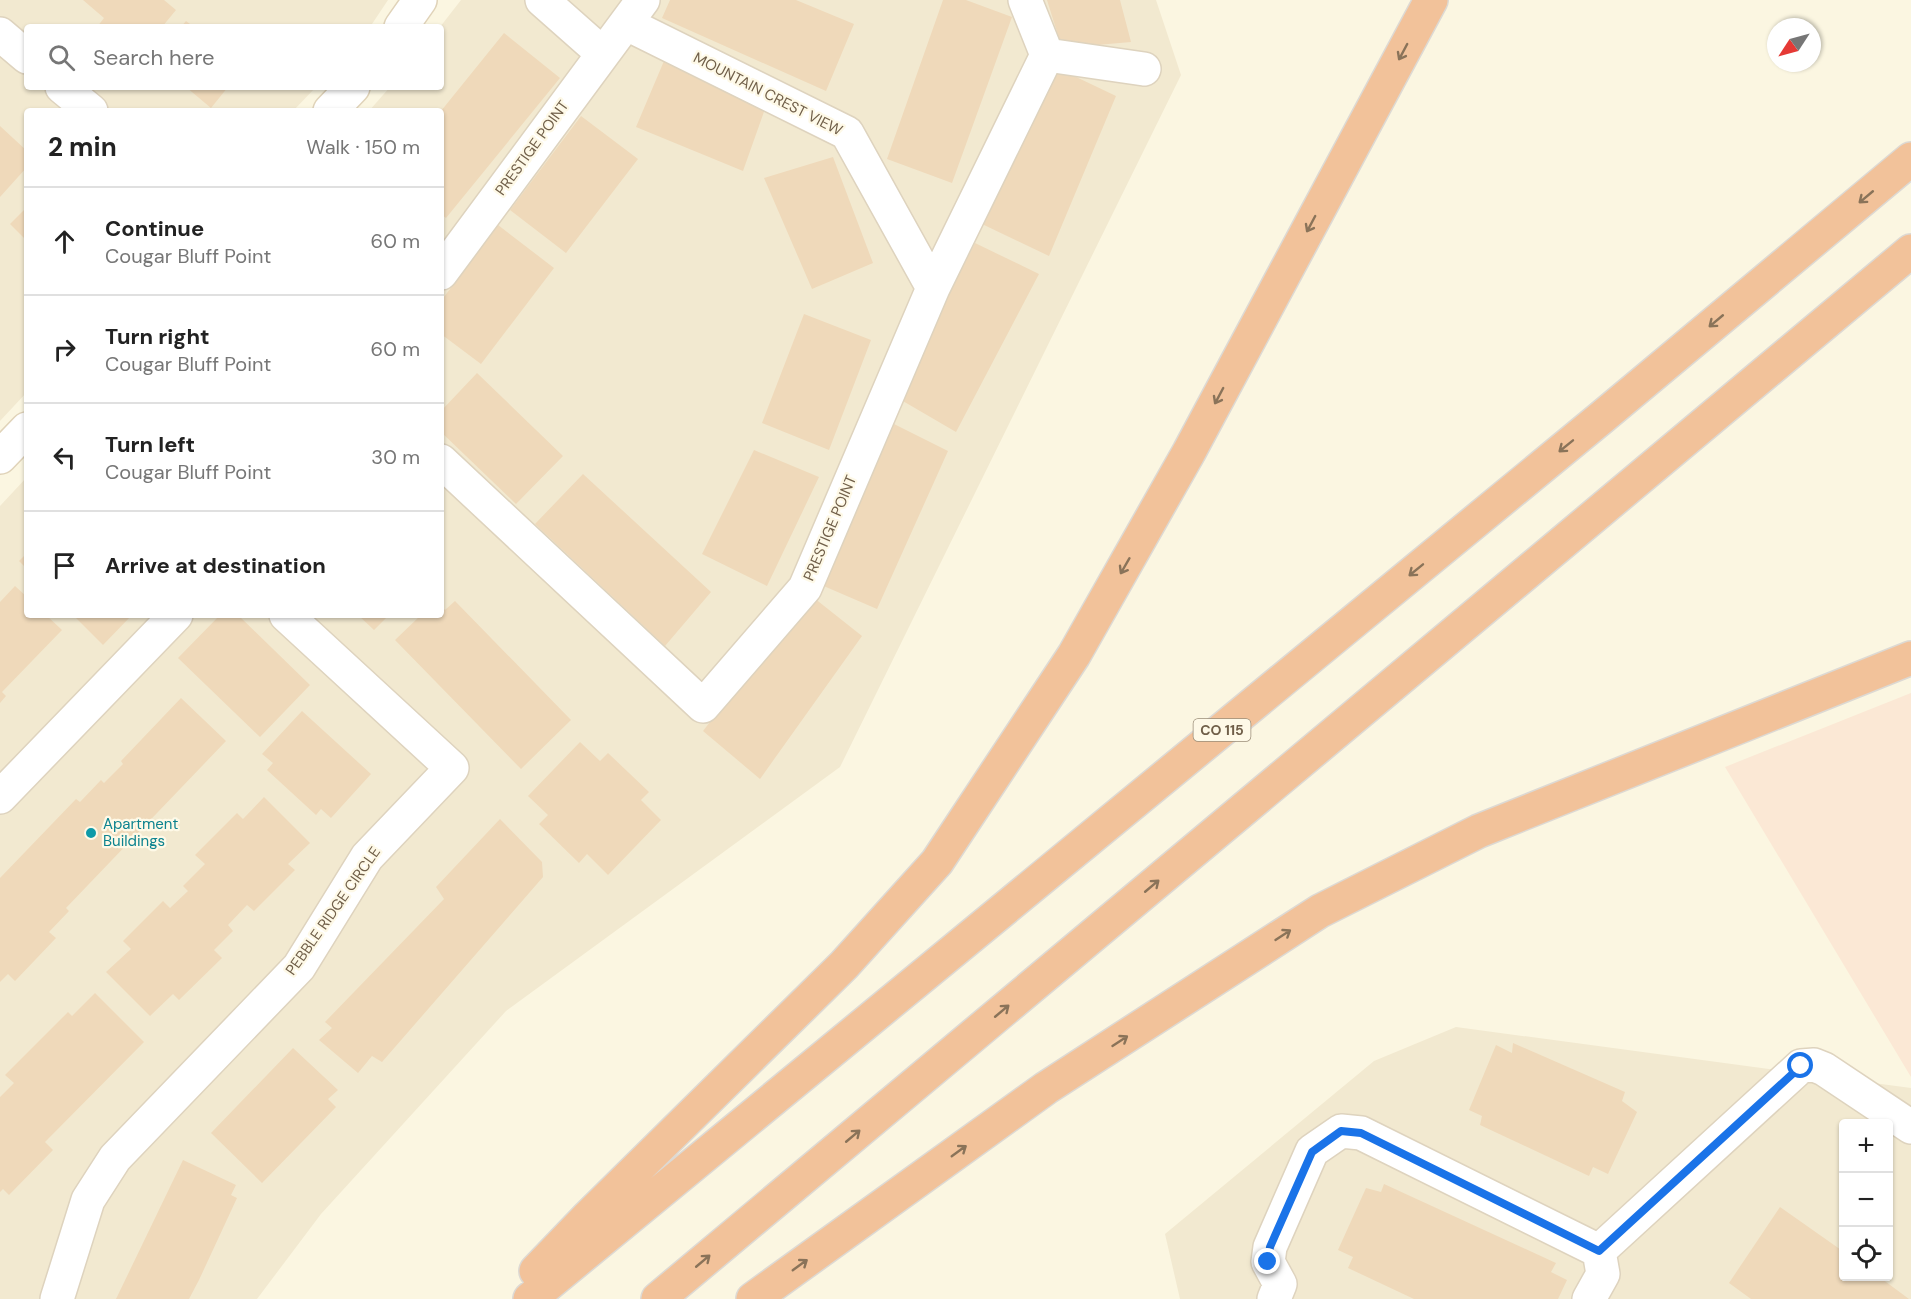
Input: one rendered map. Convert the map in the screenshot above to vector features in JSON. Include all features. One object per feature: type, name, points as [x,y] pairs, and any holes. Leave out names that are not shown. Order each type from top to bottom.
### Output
[{"type":"highway","points":[[510,1299],[589,1216],[844,966],[936,862],[1074,655],[1189,452],[1431,0]]},
{"type":"highway","name":"CO 115","points":[[530,1299],[1601,418],[1911,159]]},
{"type":"highway","points":[[658,1299],[1911,251]]},
{"type":"highway","points":[[753,1299],[1046,1088],[1320,911],[1479,831],[1911,658]]},
{"type":"street","points":[[404,24],[420,0]]},
{"type":"street","points":[[542,0],[602,53]]},
{"type":"street","points":[[1024,0],[1047,55],[1144,69]]},
{"type":"street","name":"PRESTIGE POINT","points":[[444,269],[602,53],[635,12]]},
{"type":"street","name":"MOUNTAIN CREST VIEW","points":[[635,12],[847,133],[933,288]]},
{"type":"street","points":[[0,34],[24,54]]},
{"type":"street","name":"PRESTIGE POINT","points":[[444,464],[703,706],[804,588],[933,288],[1047,55]]},
{"type":"street","points":[[66,90],[88,108]]},
{"type":"street","points":[[333,108],[349,90]]},
{"type":"street","points":[[0,457],[24,432]]},
{"type":"street","points":[[0,797],[173,618]]},
{"type":"street","name":"PEBBLE RIDGE CIRCLE","points":[[57,1299],[88,1200],[115,1158],[299,967],[367,857],[452,768],[289,618]]},
{"type":"street","points":[[1599,1251],[1801,1066],[1814,1065],[1824,1070],[1911,1127]]},
{"type":"street","points":[[1274,1299],[1280,1284],[1268,1262],[1270,1247],[1312,1152],[1341,1131],[1361,1133],[1599,1251]]},
{"type":"street","points":[[1589,1299],[1604,1274],[1599,1251]]},
{"type":"shaded area","points":[[0,0],[388,0],[372,24],[24,24],[24,90],[313,90],[296,108],[24,108],[24,395],[0,421]]},
{"type":"shaded area","points":[[461,0],[1156,0],[1181,75],[840,767],[506,1011],[321,1214],[257,1299],[0,1299],[0,506],[24,480],[24,618],[444,618],[444,108],[372,108],[387,90],[444,90],[442,24]]},
{"type":"shaded area","points":[[1911,693],[1911,1077],[1725,767]]},
{"type":"shaded area","points":[[1456,1027],[1911,1088],[1911,1299],[1180,1299],[1165,1234],[1374,1061]]},
{"type":"building","points":[[83,0],[164,0],[176,10],[164,24],[99,24],[104,18]]},
{"type":"building","points":[[670,0],[796,0],[854,24],[826,91],[662,18]]},
{"type":"building","points":[[943,0],[966,0],[1012,17],[952,183],[887,159]]},
{"type":"building","points":[[1047,0],[1120,0],[1131,42],[1062,48]]},
{"type":"building","points":[[504,33],[560,78],[446,218],[444,216],[443,108]]},
{"type":"building","points":[[664,61],[766,106],[743,171],[636,127]]},
{"type":"building","points":[[1051,65],[1116,96],[1049,256],[982,224]]},
{"type":"building","points":[[190,90],[226,90],[211,108]]},
{"type":"building","points":[[581,116],[638,159],[566,253],[510,210]]},
{"type":"building","points":[[0,126],[24,148],[24,170],[0,197]]},
{"type":"building","points":[[833,157],[873,263],[812,289],[764,178]]},
{"type":"building","points":[[24,210],[24,238],[10,224]]},
{"type":"building","points":[[498,225],[554,268],[481,364],[444,336],[444,297]]},
{"type":"building","points":[[975,243],[1039,274],[956,432],[896,397]]},
{"type":"building","points":[[804,314],[871,340],[829,450],[762,423]]},
{"type":"building","points":[[477,373],[563,456],[516,504],[444,435],[444,408]]},
{"type":"building","points":[[884,419],[948,451],[877,609],[819,584]]},
{"type":"building","points":[[754,450],[819,477],[767,586],[702,554]]},
{"type":"building","points":[[583,474],[711,592],[665,646],[535,524]]},
{"type":"building","points":[[24,556],[24,566],[19,561]]},
{"type":"building","points":[[15,586],[24,594],[24,618],[49,618],[62,630],[2,692],[6,696],[0,703],[0,602]]},
{"type":"building","points":[[809,594],[862,636],[760,779],[703,731]]},
{"type":"building","points":[[455,601],[571,720],[521,769],[395,640],[418,618],[444,618],[445,610]]},
{"type":"building","points":[[76,618],[129,618],[103,645]]},
{"type":"building","points":[[217,618],[241,618],[310,685],[260,737],[178,658]]},
{"type":"building","points":[[361,618],[386,618],[374,630]]},
{"type":"building","name":"Apartment Buildings","points":[[181,698],[226,741],[66,908],[69,911],[49,932],[56,938],[15,981],[8,974],[0,982],[0,878],[76,799],[80,802],[101,780],[104,783],[123,764],[121,761]]},
{"type":"building","points":[[302,711],[371,774],[331,818],[321,809],[316,815],[267,770],[273,763],[262,754]]},
{"type":"building","points":[[580,742],[600,761],[608,753],[649,792],[641,800],[661,820],[608,875],[587,854],[579,863],[539,824],[548,815],[528,796]]},
{"type":"building","points":[[264,797],[310,843],[288,864],[295,870],[254,911],[247,905],[228,925],[233,931],[214,950],[222,958],[179,1000],[173,994],[150,1016],[106,972],[131,949],[123,941],[163,901],[170,908],[188,891],[183,886],[205,864],[195,855],[237,813],[243,819]]},
{"type":"building","points":[[500,819],[542,862],[543,877],[382,1062],[372,1056],[358,1073],[319,1040],[332,1028],[325,1022],[444,899],[436,887]]},
{"type":"building","points":[[95,993],[144,1042],[45,1142],[53,1150],[9,1195],[3,1189],[0,1192],[0,1097],[14,1083],[5,1075],[68,1012],[72,1016]]},
{"type":"building","points":[[1513,1043],[1625,1092],[1622,1101],[1637,1112],[1608,1174],[1593,1167],[1589,1176],[1480,1125],[1482,1116],[1469,1110],[1496,1045],[1512,1053]]},
{"type":"building","points":[[293,1048],[338,1090],[328,1099],[336,1107],[262,1183],[211,1133]]},
{"type":"building","points":[[183,1160],[236,1185],[231,1195],[237,1198],[199,1280],[189,1299],[116,1299]]},
{"type":"building","points":[[1384,1184],[1556,1263],[1551,1272],[1567,1280],[1558,1299],[1414,1299],[1348,1268],[1353,1257],[1338,1250],[1366,1188],[1381,1192]]},
{"type":"building","points":[[1780,1207],[1839,1248],[1839,1281],[1885,1281],[1909,1299],[1751,1299],[1729,1283]]},
{"type":"place","name":"Apartment Buildings","points":[[91,833]]},
{"type":"route","points":[[1268,1262],[1270,1247],[1312,1152],[1341,1131],[1361,1133],[1599,1251],[1801,1066]]}]
